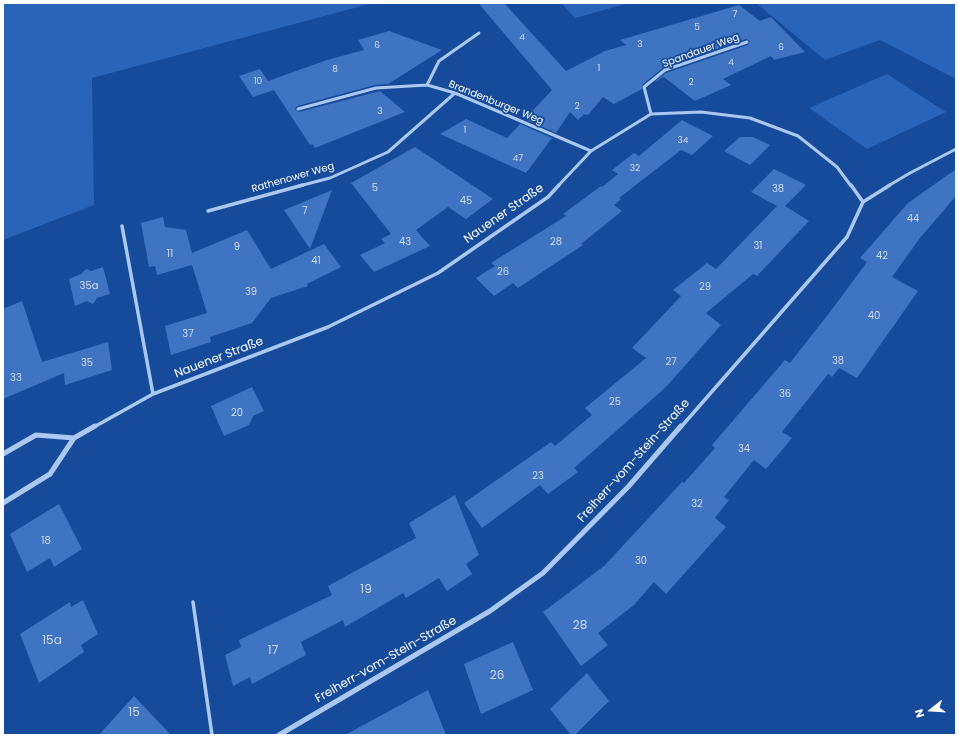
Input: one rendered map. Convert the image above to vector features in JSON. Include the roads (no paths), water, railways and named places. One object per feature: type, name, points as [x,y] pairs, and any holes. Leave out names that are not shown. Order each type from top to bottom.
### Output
[{"type":"street","points":[[427,86],[439,61],[479,33]]},
{"type":"street","name":"Spandauer Weg","points":[[651,114],[644,87],[665,70],[747,42]]},
{"type":"street","name":"Brandenburger Weg","points":[[298,109],[376,88],[427,86],[455,93],[591,151]]},
{"type":"street","name":"Rathenower Weg","points":[[208,211],[330,178],[388,152],[455,93]]},
{"type":"street","name":"Nauener Straße","points":[[3,503],[50,474],[74,438],[153,394],[328,327],[438,273],[548,197],[591,151],[651,114],[701,112],[750,118],[798,136],[837,167],[863,202]]},
{"type":"street","points":[[863,202],[910,173],[956,149]]},
{"type":"street","name":"Freiherr-vom-Stein-Straße","points":[[279,735],[490,611],[543,573],[628,487],[847,236],[863,202]]},
{"type":"street","points":[[122,226],[153,394]]},
{"type":"street","points":[[3,454],[36,435],[74,438]]},
{"type":"lane","points":[[193,602],[212,735]]}]
